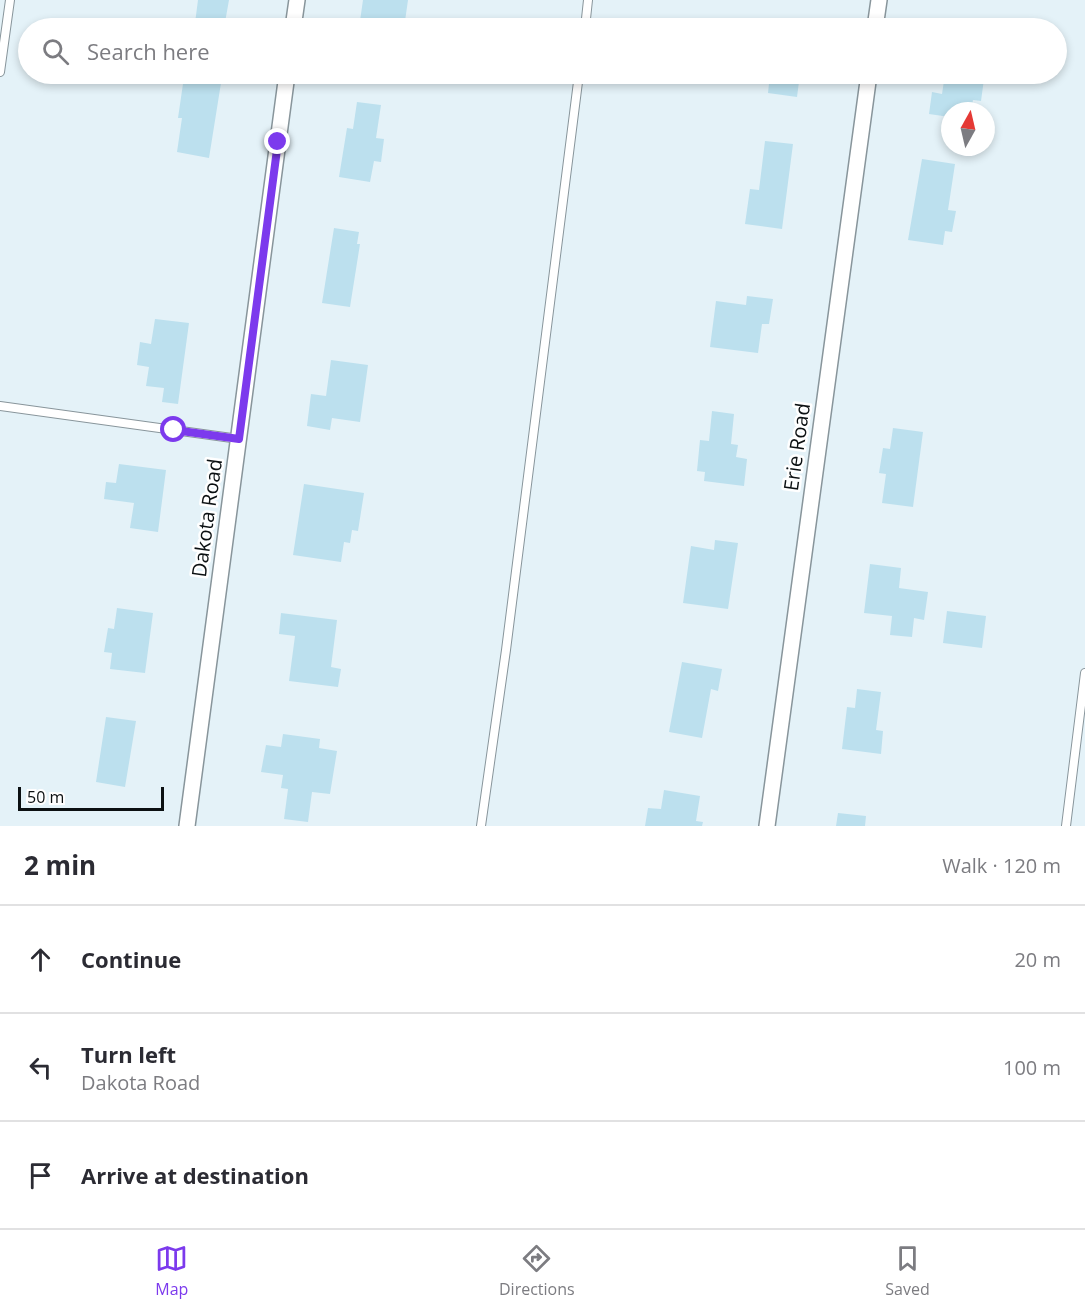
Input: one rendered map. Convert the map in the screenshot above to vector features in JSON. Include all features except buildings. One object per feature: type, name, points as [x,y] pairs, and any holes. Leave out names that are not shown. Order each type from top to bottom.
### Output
[{"type":"street","points":[[294,18],[297,0]]},
{"type":"street","points":[[876,18],[879,0]]},
{"type":"street","name":"Dakota Road","points":[[187,826],[286,84]]},
{"type":"street","name":"Erie Road","points":[[767,826],[868,84]]},
{"type":"lane","points":[[0,72],[10,0]]},
{"type":"lane","points":[[586,18],[588,0]]},
{"type":"lane","points":[[481,826],[506,650],[578,84]]},
{"type":"lane","points":[[0,406],[239,439]]},
{"type":"lane","points":[[1066,826],[1085,673]]},
{"type":"route","points":[[174,430],[239,439],[278,142]]}]
